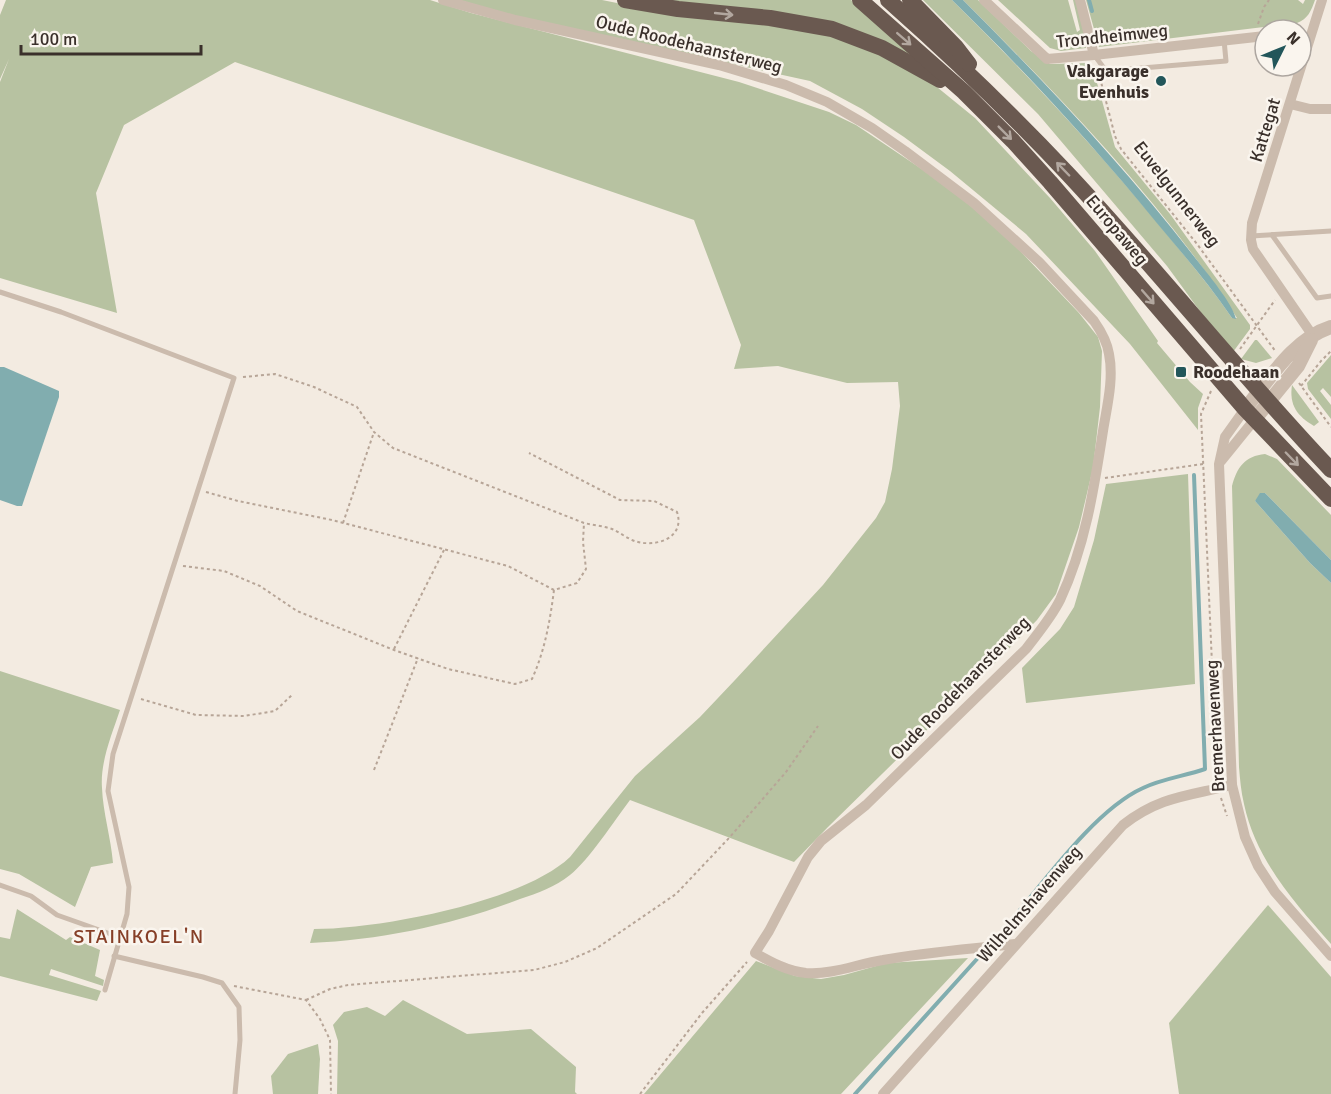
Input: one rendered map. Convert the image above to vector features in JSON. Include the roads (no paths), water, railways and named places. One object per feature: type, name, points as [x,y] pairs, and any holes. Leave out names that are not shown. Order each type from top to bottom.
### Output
[{"type":"highway","points":[[625,0],[678,9],[770,18],[832,29],[882,48],[964,92]]},
{"type":"highway","name":"Europaweg","points":[[860,0],[964,92],[1050,182],[1250,414],[1331,499]]},
{"type":"highway","name":"Europaweg","points":[[888,0],[1067,172],[1231,361],[1331,470]]},
{"type":"highway","points":[[910,0],[956,46],[1002,108]]},
{"type":"street","name":"Oude Roodehaansterweg","points":[[443,0],[515,20],[719,65],[786,85],[850,115],[937,174],[1013,237],[1055,279],[1100,330],[1109,352],[1109,392],[1096,478],[1084,532],[1059,602],[1026,649],[866,805],[821,841],[808,857],[770,931],[755,953],[779,966],[818,973],[881,960],[1015,944]]},
{"type":"street","name":"Trondheimweg","points":[[984,0],[1047,59],[1253,38]]},
{"type":"street","points":[[1080,0],[1094,55]]},
{"type":"street","name":"Kattegat","points":[[1313,20],[1322,0]]},
{"type":"street","name":"Kattegat","points":[[1251,236],[1252,224],[1290,104],[1296,78]]},
{"type":"street","points":[[1290,104],[1310,109],[1331,109]]},
{"type":"street","points":[[1251,236],[1253,249],[1313,336]]},
{"type":"street","points":[[1250,414],[1288,356],[1313,336],[1331,327]]},
{"type":"street","name":"Bremerhavenweg","points":[[1250,414],[1225,437],[1219,464],[1232,785],[1245,837],[1258,866],[1275,892],[1331,956]]},
{"type":"street","name":"Wilhelmshavenweg","points":[[883,1094],[1113,834],[1133,817],[1169,799],[1232,785]]},
{"type":"lane","points":[[1094,55],[1106,71],[1226,61],[1224,40]]},
{"type":"lane","points":[[1251,236],[1331,231]]},
{"type":"lane","points":[[1272,235],[1317,298],[1331,296]]},
{"type":"lane","points":[[0,292],[61,312],[234,378],[113,754],[108,791],[129,887],[127,914],[105,990]]},
{"type":"lane","points":[[0,885],[31,896],[57,915],[119,937]]},
{"type":"lane","points":[[114,956],[222,983],[239,1007],[240,1040],[235,1094]]},
{"type":"water","points":[[952,0],[963,0],[1113,158],[1213,280],[1230,305],[1236,319],[1232,318],[1185,257],[1082,136]]},
{"type":"water","points":[[0,367],[59,391],[59,397],[22,506],[0,500]]},
{"type":"water","points":[[1260,493],[1265,493],[1331,560],[1331,583],[1310,563],[1255,501]]},
{"type":"waterway","points":[[1089,0],[1092,11]]},
{"type":"waterway","points":[[1005,928],[1069,850],[1106,813],[1143,788],[1205,769],[1194,475]]},
{"type":"waterway","points":[[855,1094],[977,959]]},
{"type":"place","name":"Vakgarage Evenhuis","points":[[1161,81]]},
{"type":"place","name":"Roodehaan","points":[[1181,372]]},
{"type":"district","name":"STAINKOEL'N","points":[[139,936]]}]
